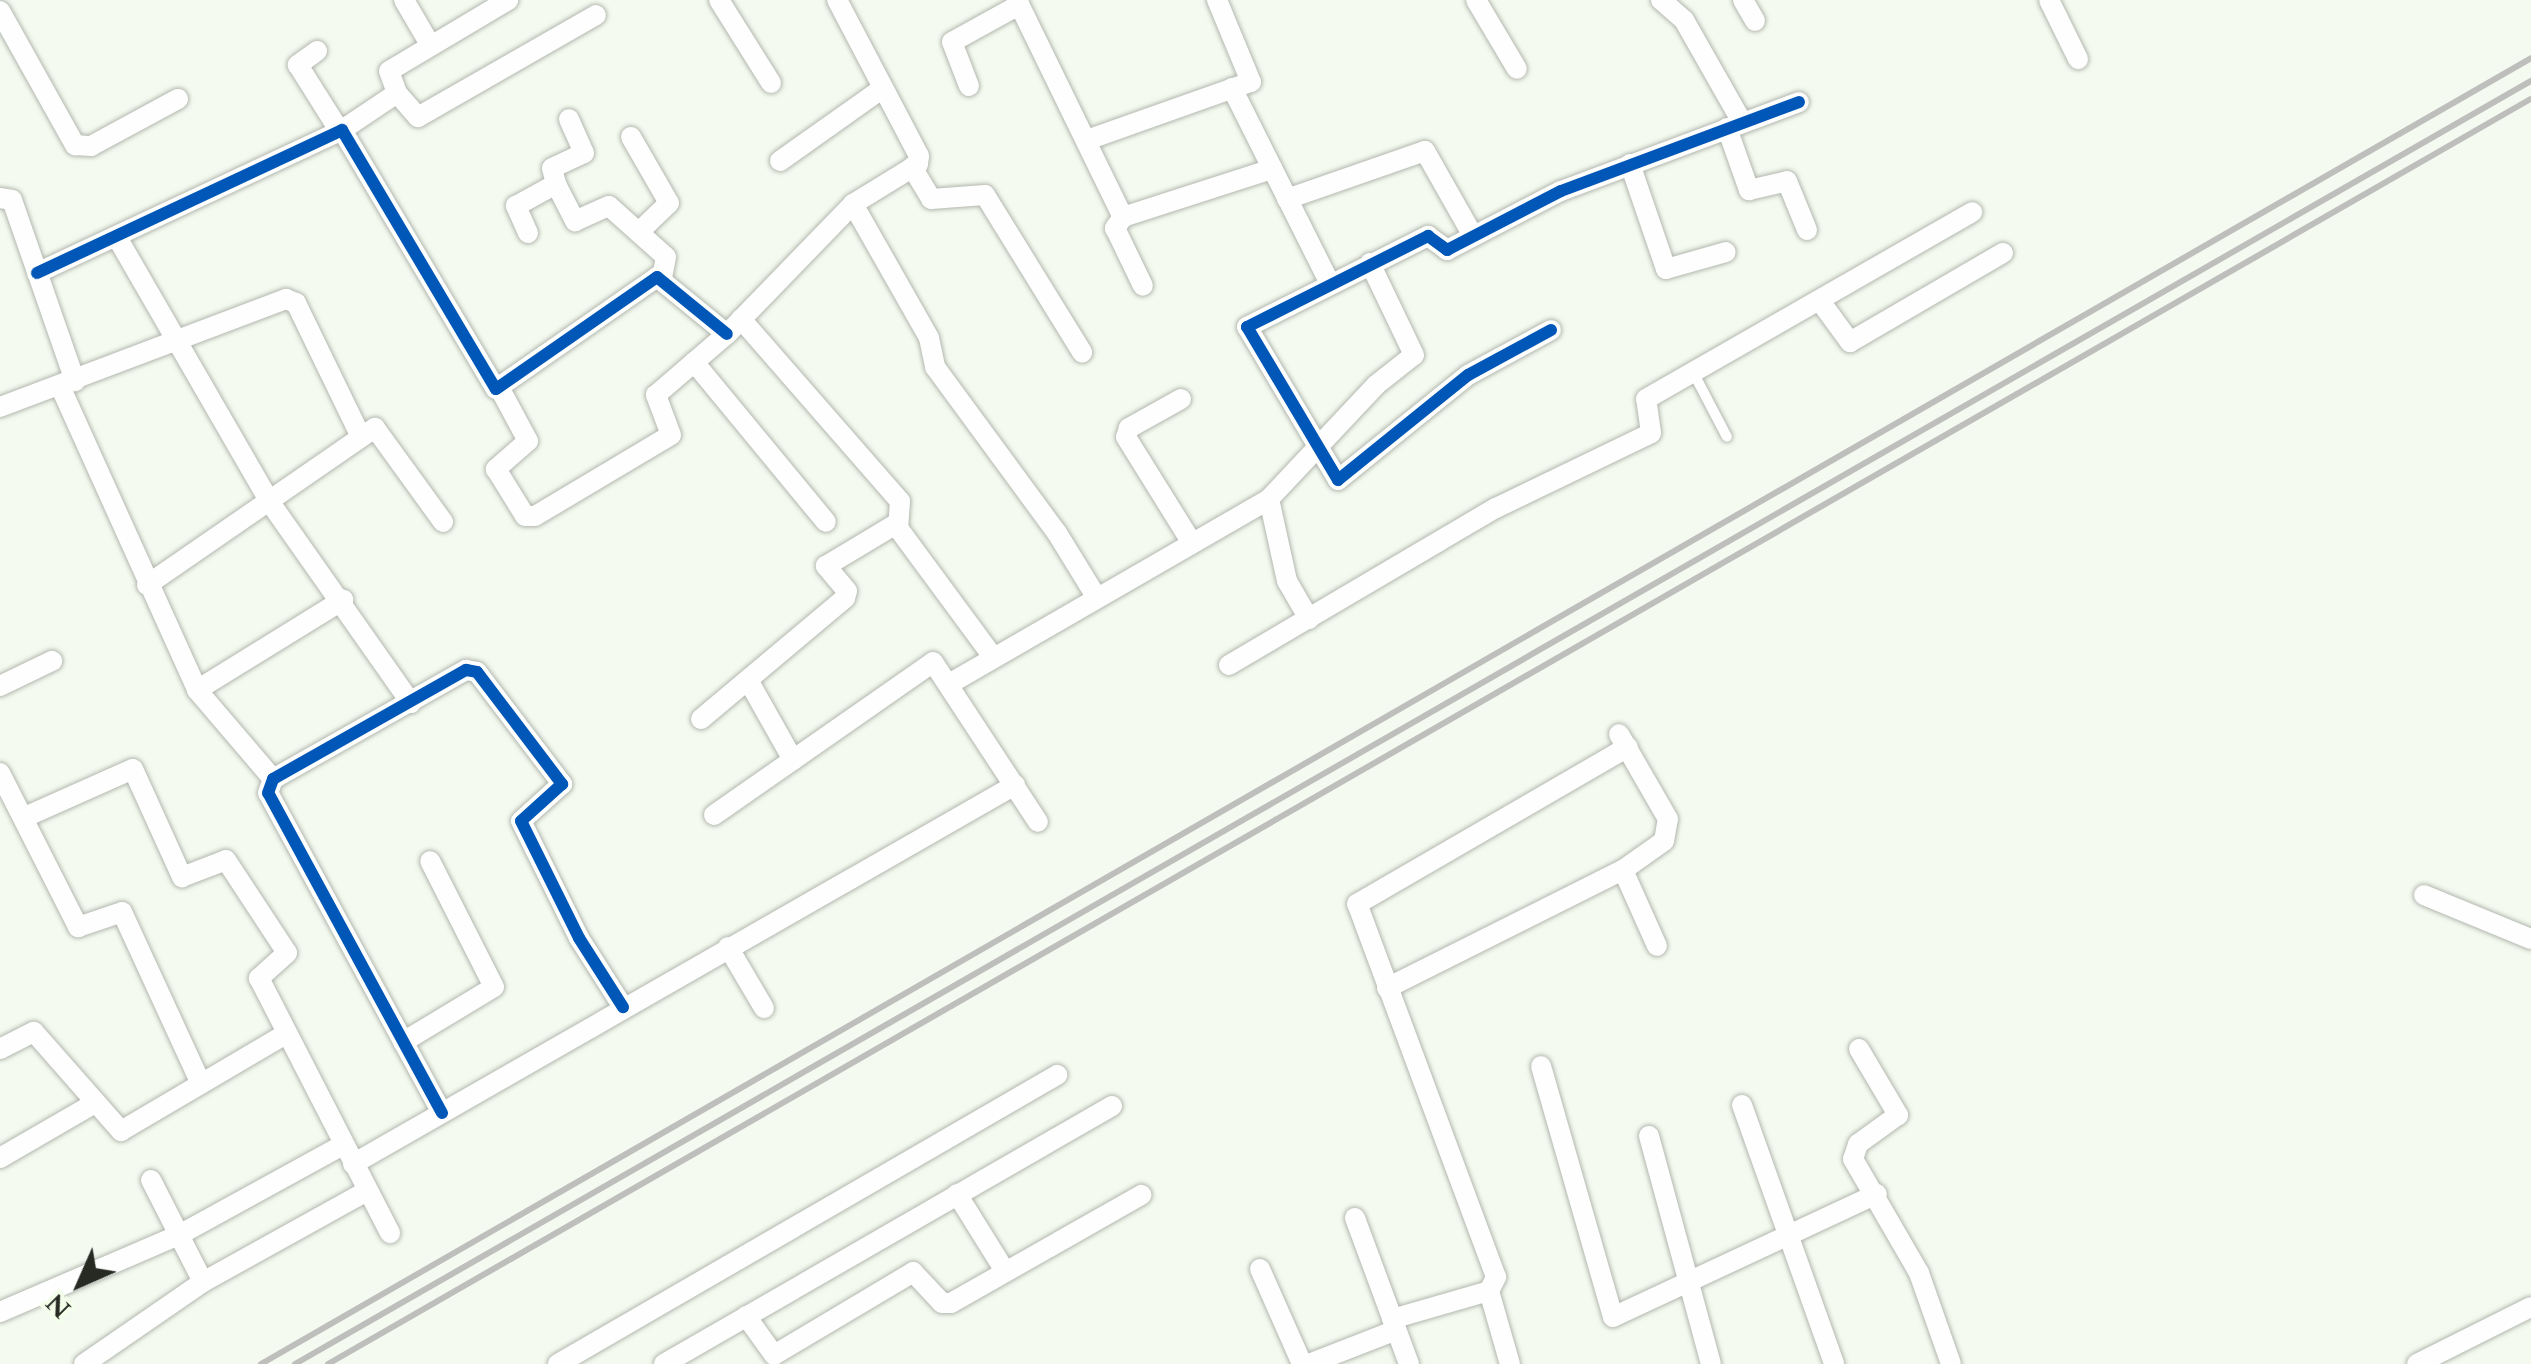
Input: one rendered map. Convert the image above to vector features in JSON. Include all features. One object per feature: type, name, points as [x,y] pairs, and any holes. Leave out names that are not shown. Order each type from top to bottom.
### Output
[{"type":"street","points":[[404,0],[431,46]]},
{"type":"street","points":[[508,0],[389,71],[396,93],[418,117],[596,15]]},
{"type":"street","points":[[719,0],[771,83]]},
{"type":"street","points":[[317,51],[298,65],[341,130],[492,386],[500,389],[528,441],[496,469],[530,518],[671,435],[674,428],[654,397],[734,326],[853,204],[912,167],[920,156],[837,0]]},
{"type":"street","points":[[1476,0],[1517,69]]},
{"type":"street","points":[[1661,0],[1684,20],[1734,125],[1749,190],[1788,181],[1807,230]]},
{"type":"street","points":[[1743,0],[1755,21]]},
{"type":"street","points":[[2049,0],[2078,60]]},
{"type":"street","points":[[1088,140],[1252,78],[1216,1]]},
{"type":"street","points":[[969,86],[952,42],[1018,2],[1124,218]]},
{"type":"street","points":[[0,10],[80,147],[178,99]]},
{"type":"street","points":[[780,161],[883,88]]},
{"type":"street","points":[[1232,88],[1329,282]]},
{"type":"street","points":[[37,273],[118,239],[341,130],[396,93]]},
{"type":"street","points":[[1552,330],[1477,368],[1342,479],[1335,479],[1247,327],[1329,282],[1428,236],[1447,250],[1630,164],[1798,102]]},
{"type":"street","points":[[500,389],[662,278],[669,262],[608,205],[575,220],[552,168],[584,153],[569,118]]},
{"type":"street","points":[[631,137],[668,203],[638,232]]},
{"type":"street","points":[[1288,199],[1425,151],[1473,236]]},
{"type":"street","points":[[1630,164],[1666,269],[1726,252]]},
{"type":"street","points":[[912,167],[930,198],[985,194],[1082,352]]},
{"type":"street","points":[[1144,286],[1115,228],[1124,218],[1272,168]]},
{"type":"street","points":[[528,233],[516,206],[556,184]]},
{"type":"street","points":[[0,198],[12,200],[68,383],[147,586],[197,690],[273,779]]},
{"type":"street","points":[[853,204],[929,338],[935,366],[1058,532],[1096,598]]},
{"type":"street","points":[[1229,665],[1496,508],[1651,433],[1643,402],[1972,212]]},
{"type":"street","points":[[118,239],[269,501],[343,600],[411,703]]},
{"type":"street","points":[[1820,300],[1850,342],[2002,254]]},
{"type":"street","points":[[949,684],[1269,499],[1416,353],[1370,263]]},
{"type":"street","points":[[662,278],[734,326],[900,501],[903,511],[896,524],[826,566],[847,592],[845,598],[701,718]]},
{"type":"street","points":[[0,407],[290,300],[361,436]]},
{"type":"street","points":[[694,362],[826,522]]},
{"type":"street","points":[[1181,399],[1129,428],[1126,437],[1192,543]]},
{"type":"street","points":[[147,586],[361,436],[380,430],[443,522]]},
{"type":"street","points":[[1269,499],[1285,573],[1308,619]]},
{"type":"street","points":[[896,524],[994,657]]},
{"type":"street","points":[[197,690],[343,600]]},
{"type":"street","points":[[0,686],[52,662]]},
{"type":"street","points":[[714,815],[931,663],[949,684],[1038,822]]},
{"type":"street","points":[[442,1113],[268,792],[273,779],[472,670],[486,678],[528,732],[562,787],[522,821],[579,938],[622,1008]]},
{"type":"street","points":[[748,680],[793,760]]},
{"type":"street","points":[[1387,988],[1653,852],[1669,832],[1624,740],[1359,900],[1387,988],[1496,1277],[1489,1292],[1510,1364]]},
{"type":"street","points":[[25,817],[133,769],[181,876],[224,858],[260,904],[288,953],[259,976],[284,1035],[390,1233]]},
{"type":"street","points":[[0,772],[80,929],[122,912],[201,1084]]},
{"type":"street","points":[[0,1312],[179,1235],[442,1113],[1015,784]]},
{"type":"street","points":[[403,1042],[494,987],[430,861]]},
{"type":"street","points":[[1623,870],[1657,946]]},
{"type":"street","points":[[2424,895],[2531,939]]},
{"type":"street","points":[[728,948],[764,1008]]},
{"type":"street","points":[[0,1049],[34,1032],[121,1132],[284,1035]]},
{"type":"street","points":[[1859,1049],[1898,1112],[1853,1149],[1919,1273],[1951,1364]]},
{"type":"street","points":[[1541,1066],[1610,1314],[1617,1317],[1877,1194]]},
{"type":"street","points":[[558,1364],[1057,1075]]},
{"type":"street","points":[[0,1158],[93,1104]]},
{"type":"street","points":[[1742,1105],[1834,1364]]},
{"type":"street","points":[[664,1364],[1112,1106]]},
{"type":"street","points":[[1649,1136],[1712,1364]]},
{"type":"street","points":[[151,1180],[203,1282]]},
{"type":"street","points":[[84,1364],[203,1282],[367,1191]]},
{"type":"street","points":[[957,1194],[1004,1271]]},
{"type":"street","points":[[746,1316],[773,1359],[914,1272],[946,1304],[1141,1196]]},
{"type":"street","points":[[1355,1218],[1409,1364]]},
{"type":"street","points":[[1260,1270],[1306,1364],[1394,1324],[1489,1292]]},
{"type":"street","points":[[2417,1364],[2531,1307]]},
{"type":"lane","points":[[1692,372],[1726,437]]},
{"type":"railway","points":[[261,1364],[2531,58]]},
{"type":"railway","points":[[295,1364],[2531,81]]},
{"type":"railway","points":[[328,1364],[2531,99]]},
{"type":"cycle path","points":[[1551,330],[1468,375],[1338,480],[1247,327],[1428,236],[1447,250],[1561,191],[1799,102]]},
{"type":"cycle path","points":[[37,273],[342,130],[496,389],[657,277],[727,334]]},
{"type":"cycle path","points":[[442,1113],[268,793],[273,779],[466,670],[477,672],[562,784],[521,821],[579,938],[623,1007]]}]
